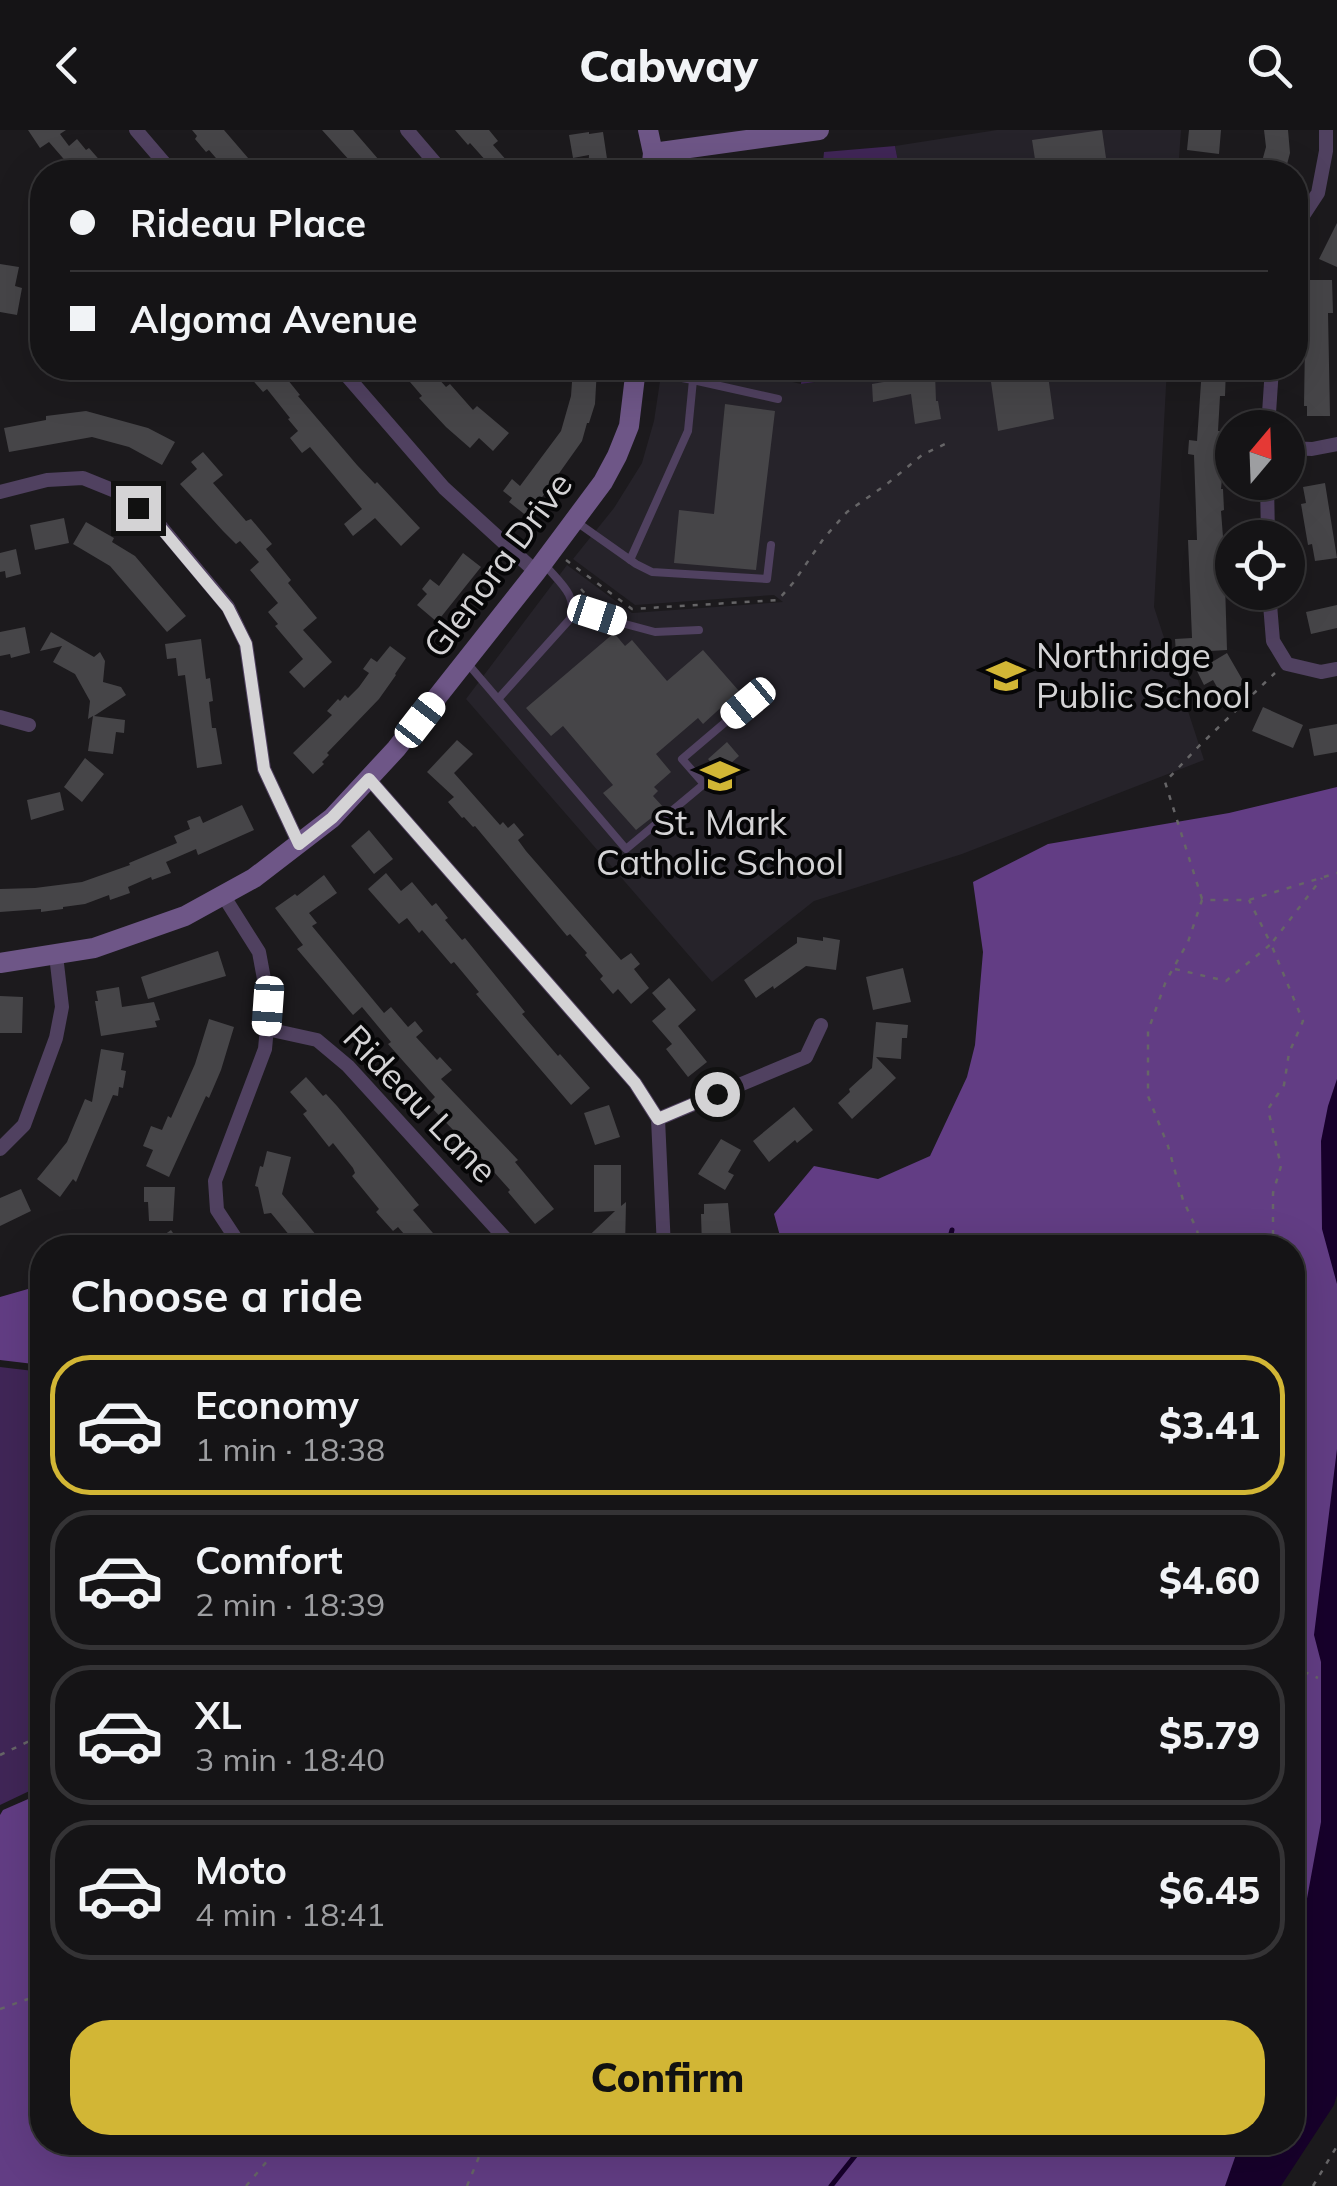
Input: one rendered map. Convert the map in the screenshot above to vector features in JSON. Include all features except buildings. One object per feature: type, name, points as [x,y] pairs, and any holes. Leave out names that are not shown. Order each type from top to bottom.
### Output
[{"type":"street","points":[[136,130],[162,160]]},
{"type":"street","points":[[407,130],[433,160]]},
{"type":"street","points":[[648,130],[652,160]]},
{"type":"street","points":[[667,160],[819,130]]},
{"type":"street","points":[[1308,208],[1318,193],[1326,130]]},
{"type":"street","points":[[350,380],[444,488],[540,567]]},
{"type":"street","name":"Glenora Drive","points":[[0,963],[94,948],[185,916],[254,878],[332,818],[396,750],[603,482],[629,426],[634,380]]},
{"type":"street","points":[[1269,410],[1271,380]]},
{"type":"street","points":[[1305,449],[1337,444]]},
{"type":"street","points":[[0,492],[47,480],[83,478],[120,494],[168,536],[228,608],[246,644],[264,769],[299,844]]},
{"type":"street","points":[[1271,610],[1274,641],[1287,664],[1322,672],[1337,668]]},
{"type":"street","points":[[0,717],[30,725]]},
{"type":"street","points":[[369,779],[635,1083],[658,1119],[663,1235]]},
{"type":"street","points":[[223,895],[259,952],[268,1006],[265,1049],[215,1181],[217,1210],[233,1235]]},
{"type":"street","points":[[0,1149],[24,1125],[56,1038],[62,1007],[56,954]]},
{"type":"street","points":[[658,1119],[806,1057],[822,1025]]},
{"type":"street","name":"Rideau Lane","points":[[267,1029],[316,1040],[348,1066],[502,1235]]},
{"type":"lane","points":[[630,560],[688,431],[693,380],[778,399]]},
{"type":"lane","points":[[575,520],[652,572],[768,580],[770,546]]},
{"type":"lane","points":[[498,698],[574,610],[572,596],[540,567]]},
{"type":"lane","points":[[574,610],[656,632],[699,630]]},
{"type":"lane","points":[[466,661],[626,849],[704,784],[682,759],[748,703]]},
{"type":"path","points":[[565,559],[632,609],[778,600],[848,512],[922,454],[947,443]]},
{"type":"path","points":[[1198,1235],[1148,1096],[1148,1031],[1173,968],[1188,942],[1202,900],[1165,782],[1278,670]]},
{"type":"path","points":[[1202,900],[1249,900],[1337,873]]},
{"type":"path","points":[[1173,968],[1226,982],[1271,944],[1324,875]]},
{"type":"path","points":[[1249,900],[1302,1021],[1284,1085],[1268,1110],[1281,1166],[1273,1193],[1273,1235]]},
{"type":"path","points":[[1305,1672],[1318,1678]]},
{"type":"path","points":[[0,1755],[30,1740]]},
{"type":"path","points":[[0,2009],[30,1998]]},
{"type":"path","points":[[1313,2186],[1337,2146]]},
{"type":"path","points":[[246,2186],[272,2155]]},
{"type":"path","points":[[468,2186],[481,2155]]},
{"type":"shaded area","points":[[997,130],[1181,130],[1179,160],[898,160],[895,146]]},
{"type":"shaded area","points":[[895,146],[898,160],[823,160],[824,152]]},
{"type":"shaded area","points":[[660,380],[784,380],[801,384],[828,380],[1166,380],[1154,607],[1204,760],[962,854],[814,901],[712,982],[466,699],[567,565],[632,613],[783,602],[774,595],[635,605],[573,559],[614,508],[642,463]]},
{"type":"shaded area","points":[[1337,787],[1337,1493],[1328,1814],[1305,1928],[1305,1235],[780,1235],[774,1214],[814,1166],[878,1179],[930,1156],[967,1077],[975,1045],[983,952],[973,882],[1048,844],[1229,813]]},
{"type":"shaded area","points":[[1337,1079],[1337,1284],[1322,1229],[1321,1141]]},
{"type":"shaded area","points":[[30,1288],[30,1364],[0,1360],[0,1297]]},
{"type":"shaded area","points":[[0,1367],[30,1371],[30,1791],[0,1805]]},
{"type":"shaded area","points":[[1337,1449],[1337,2095],[1305,2149],[1305,1909],[1321,1822],[1321,1662],[1314,1635]]},
{"type":"shaded area","points":[[30,1798],[30,2155],[1240,2155],[1226,2186],[0,2186],[3,1810]]},
{"type":"shaded area","points":[[1236,2155],[1301,2155],[1281,2186],[1225,2186]]},
{"type":"waterway","points":[[951,1235],[952,1230]]},
{"type":"waterway","points":[[831,2186],[856,2155]]},
{"type":"place","name":"Northridge Public School","points":[[1006,676]]},
{"type":"place","name":"St. Mark Catholic School","points":[[720,776]]},
{"type":"route","points":[[138,508],[156,522],[228,608],[246,644],[264,769],[299,844],[332,818],[369,779],[635,1083],[658,1119],[717,1094]]}]
